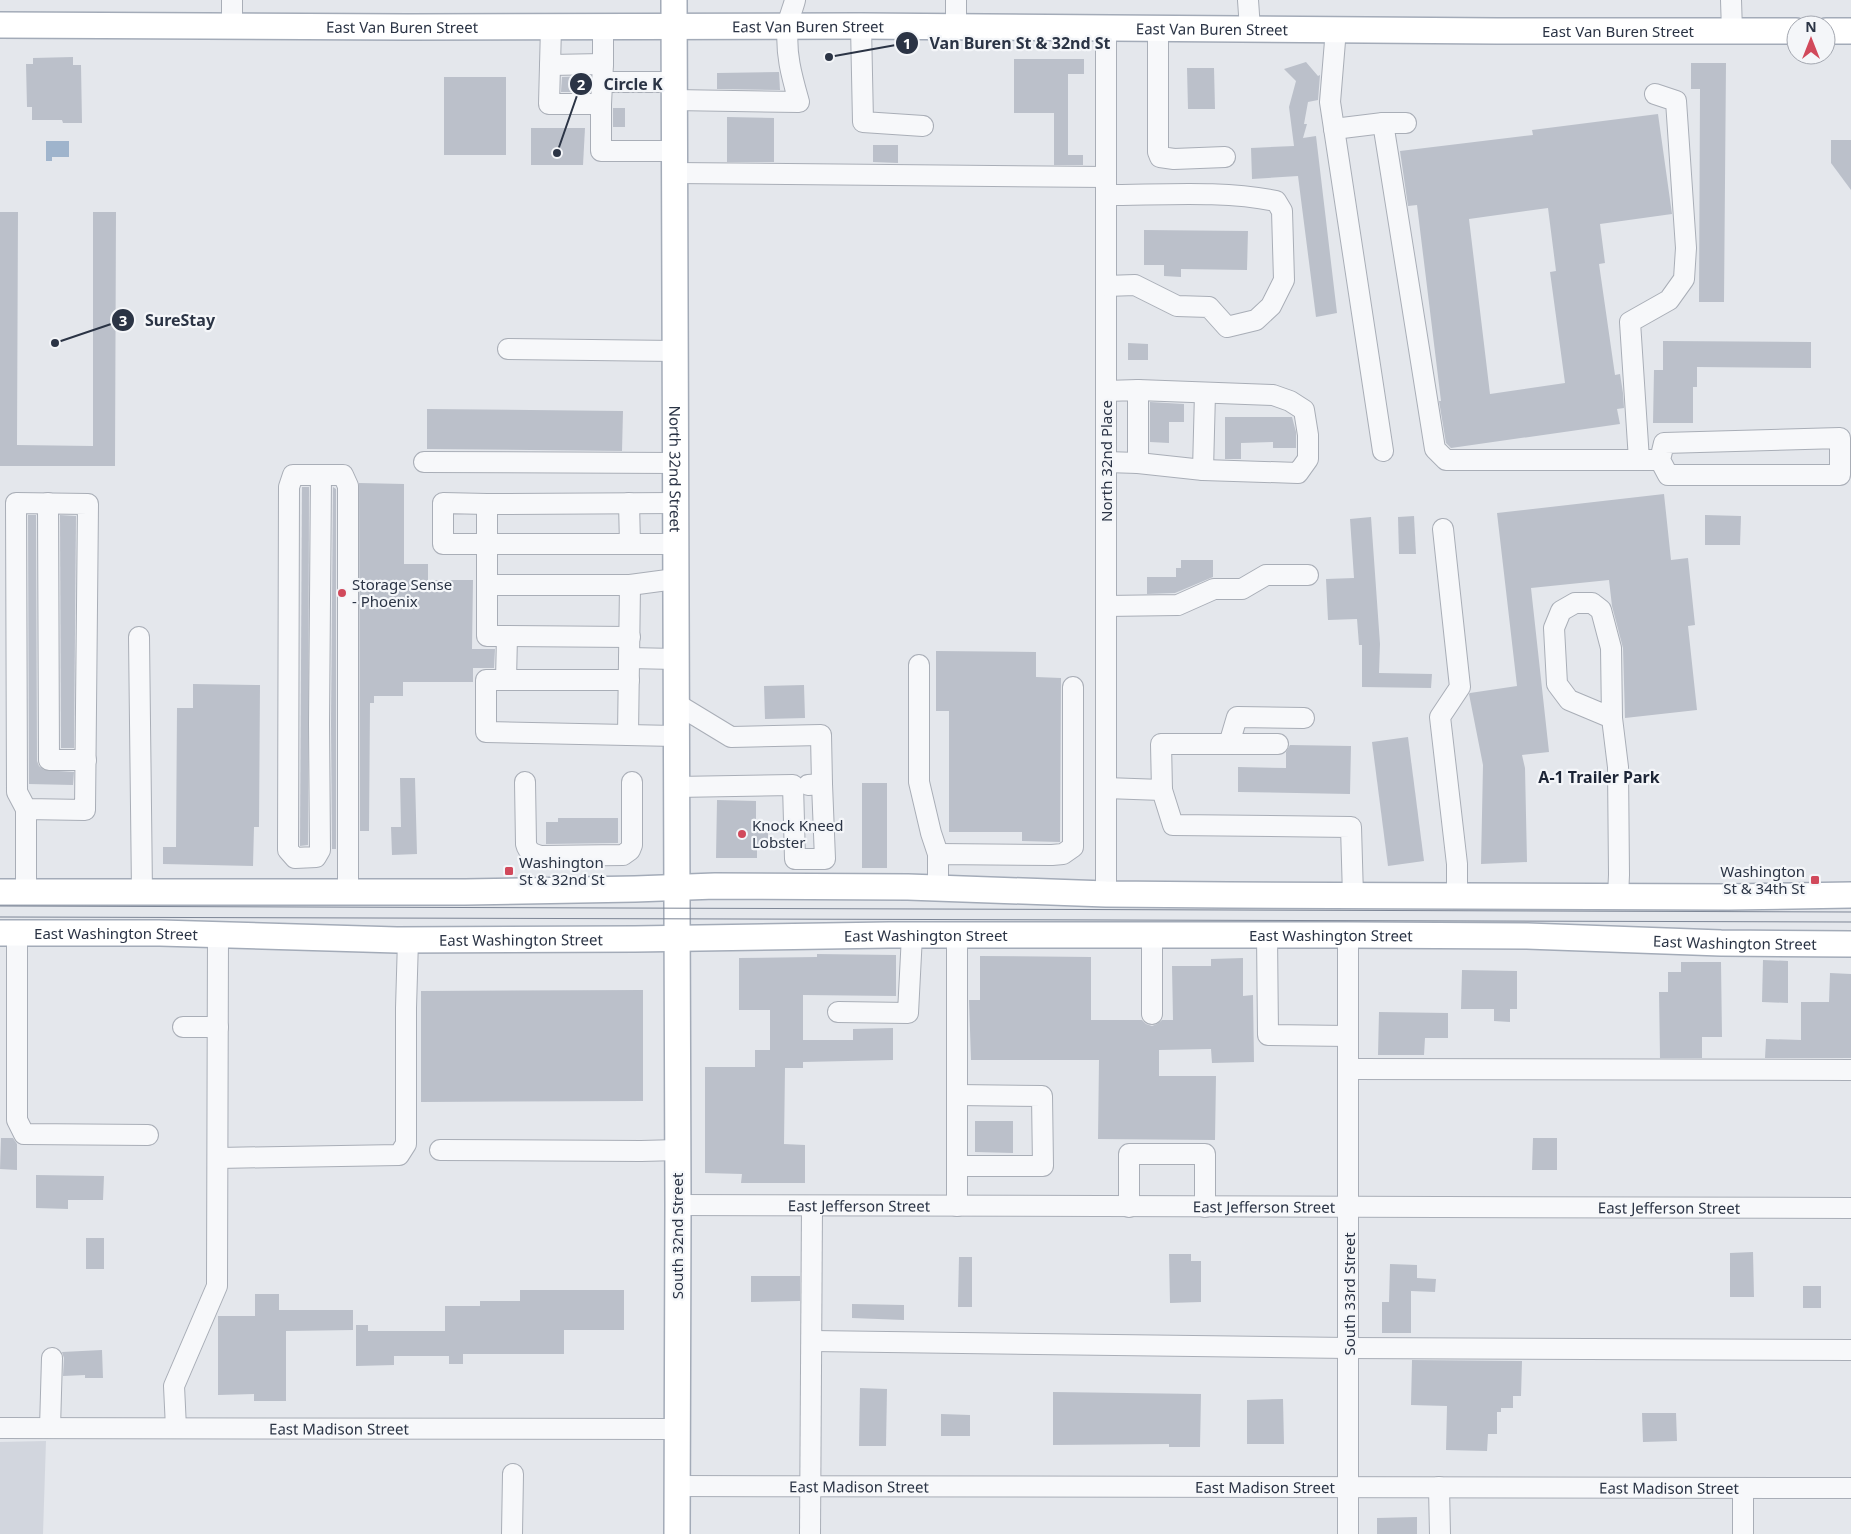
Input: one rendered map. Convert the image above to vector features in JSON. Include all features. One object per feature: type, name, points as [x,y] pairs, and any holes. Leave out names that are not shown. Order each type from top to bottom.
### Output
[{"type":"main road","name":"North 32nd Street","points":[[674,0],[677,938]]},
{"type":"main road","name":"East Van Buren Street","points":[[0,25],[232,27],[861,26],[1786,31]]},
{"type":"main road","points":[[1836,31],[1851,31]]},
{"type":"main road","points":[[0,892],[528,891],[715,886],[938,888],[1106,894],[1354,896],[1851,895]]},
{"type":"main road","name":"East Washington Street","points":[[8,933],[218,935],[408,940],[912,934],[1348,934],[1527,936],[1721,943],[1851,944]]},
{"type":"main road","name":"South 32nd Street","points":[[677,938],[677,1534]]},
{"type":"street","points":[[232,0],[232,27]]},
{"type":"street","points":[[550,65],[602,73],[674,91],[799,102],[790,70],[788,26],[795,0]]},
{"type":"street","points":[[956,0],[956,27]]},
{"type":"street","points":[[1248,0],[1250,28]]},
{"type":"street","points":[[1731,0],[1732,31]]},
{"type":"street","points":[[861,26],[862,122],[923,126]]},
{"type":"street","points":[[551,27],[550,104],[601,104]]},
{"type":"street","points":[[603,27],[601,151],[674,162],[1106,186],[1221,196],[1257,197],[1276,201],[1282,211],[1284,280],[1271,306],[1256,320],[1227,327],[1209,307],[1177,306],[1135,285],[1106,286]]},
{"type":"street","name":"North 32nd Place","points":[[1106,28],[1106,894]]},
{"type":"street","points":[[1158,28],[1158,152],[1160,157],[1174,159],[1225,157]]},
{"type":"street","points":[[1336,29],[1330,102],[1383,451]]},
{"type":"street","points":[[1639,460],[1630,322],[1668,300],[1684,279],[1686,248],[1676,102],[1655,94]]},
{"type":"street","points":[[1334,129],[1383,123],[1406,123]]},
{"type":"street","points":[[1383,123],[1435,449],[1446,460],[1660,460]]},
{"type":"street","points":[[508,350],[675,352]]},
{"type":"street","points":[[1106,391],[1138,390],[1274,395],[1290,401],[1304,410],[1308,435],[1308,458],[1298,473],[1202,470],[1138,463],[1106,462]]},
{"type":"street","points":[[1138,390],[1138,463]]},
{"type":"street","points":[[1202,470],[1205,393]]},
{"type":"street","points":[[1840,438],[1840,475],[1668,475],[1660,460],[1664,444],[1840,438]]},
{"type":"street","points":[[424,462],[675,463]]},
{"type":"street","points":[[321,475],[320,850],[316,857],[295,858],[288,850],[289,487],[293,475],[321,475],[344,475],[348,486],[348,892]]},
{"type":"street","points":[[26,809],[85,810],[88,504],[16,503],[17,792],[26,809],[26,892]]},
{"type":"street","points":[[48,503],[49,760],[86,760]]},
{"type":"street","points":[[675,503],[443,503],[443,544],[675,544]]},
{"type":"street","points":[[630,503],[630,544]]},
{"type":"street","points":[[487,504],[487,636],[630,637]]},
{"type":"street","points":[[1443,529],[1460,688],[1440,717],[1457,864],[1457,896]]},
{"type":"street","points":[[1106,606],[1178,605],[1214,589],[1242,589],[1266,575],[1308,575]]},
{"type":"street","points":[[487,585],[630,585],[675,579]]},
{"type":"street","points":[[628,735],[630,585]]},
{"type":"street","points":[[1612,718],[1568,700],[1557,684],[1554,628],[1561,611],[1575,603],[1592,603],[1601,610],[1611,648],[1612,718],[1618,767],[1618,896]]},
{"type":"street","points":[[506,680],[507,636]]},
{"type":"street","points":[[139,637],[142,892]]},
{"type":"street","points":[[630,658],[675,659]]},
{"type":"street","points":[[919,665],[919,782],[938,854],[938,888]]},
{"type":"street","points":[[629,680],[486,680],[486,732],[675,736]]},
{"type":"street","points":[[938,854],[1052,855],[1063,854],[1072,846],[1072,687]]},
{"type":"street","points":[[675,703],[731,737],[821,735],[825,859],[795,859],[794,785]]},
{"type":"street","points":[[1229,744],[1237,717],[1304,718]]},
{"type":"street","points":[[1278,744],[1161,744],[1162,790],[1173,825],[1351,827],[1354,896]]},
{"type":"street","points":[[525,782],[526,844],[531,852],[541,856],[622,855],[630,850],[632,845],[632,782]]},
{"type":"street","points":[[676,787],[822,784]]},
{"type":"street","points":[[1106,788],[1162,790]]},
{"type":"street","points":[[8,933],[9,1121],[24,1134],[148,1134]]},
{"type":"street","points":[[838,1012],[908,1013],[912,934]]},
{"type":"street","points":[[957,934],[957,1206]]},
{"type":"street","points":[[1267,934],[1268,1035],[1348,1036]]},
{"type":"street","name":"South 33rd Street","points":[[1348,934],[1348,1534]]},
{"type":"street","points":[[176,1428],[174,1386],[217,1286],[218,935]]},
{"type":"street","points":[[1152,935],[1152,1014]]},
{"type":"street","points":[[218,1158],[399,1155],[406,1144],[408,940]]},
{"type":"street","points":[[183,1027],[218,1027]]},
{"type":"street","points":[[1348,1069],[1851,1070]]},
{"type":"street","points":[[957,1095],[1042,1096],[1042,1166],[957,1166]]},
{"type":"street","points":[[440,1150],[678,1150]]},
{"type":"street","points":[[1129,1207],[1129,1154],[1205,1154],[1205,1207]]},
{"type":"street","name":"East Jefferson Street","points":[[678,1205],[1851,1208]]},
{"type":"street","points":[[810,1534],[812,1206]]},
{"type":"street","points":[[812,1341],[1348,1348],[1851,1350]]},
{"type":"street","points":[[50,1428],[52,1358]]},
{"type":"street","name":"East Madison Street","points":[[0,1428],[676,1429]]},
{"type":"street","points":[[512,1474],[512,1534]]},
{"type":"street","name":"East Madison Street","points":[[677,1486],[1851,1488]]},
{"type":"street","points":[[1439,1487],[1440,1534]]},
{"type":"street","points":[[1742,1488],[1743,1534]]},
{"type":"shaded area","points":[[46,1441],[43,1534],[0,1534],[0,1442]]},
{"type":"water","points":[[46,141],[69,141],[69,157],[52,157],[52,161],[46,161]]},
{"type":"building","points":[[73,57],[73,65],[81,65],[82,123],[63,123],[62,120],[32,120],[32,107],[27,107],[26,64],[33,64],[33,58]]},
{"type":"building","points":[[1014,59],[1084,59],[1084,74],[1068,74],[1068,155],[1083,155],[1083,165],[1054,165],[1054,113],[1014,113]]},
{"type":"building","points":[[1306,62],[1318,76],[1320,75],[1318,100],[1308,102],[1304,124],[1307,124],[1303,138],[1316,136],[1337,313],[1316,317],[1298,176],[1252,179],[1251,148],[1294,146],[1289,107],[1296,81],[1284,69]]},
{"type":"building","points":[[1691,63],[1726,63],[1724,302],[1699,302],[1700,89],[1691,89]]},
{"type":"building","points":[[1187,68],[1214,68],[1215,109],[1188,109]]},
{"type":"building","points":[[779,72],[780,90],[717,89],[717,73]]},
{"type":"building","points":[[590,76],[590,92],[561,92],[562,77]]},
{"type":"building","points":[[444,77],[506,77],[506,155],[444,155]]},
{"type":"building","points":[[613,108],[625,108],[625,127],[613,127]]},
{"type":"building","points":[[1658,114],[1672,214],[1600,224],[1605,263],[1599,264],[1615,375],[1620,374],[1623,393],[1624,408],[1617,409],[1620,424],[1451,448],[1446,443],[1439,401],[1441,401],[1417,205],[1408,206],[1400,151],[1533,135],[1532,130]],"holes":[[[1548,208],[1556,271],[1550,272],[1565,383],[1490,394],[1469,219]]]},
{"type":"building","points":[[727,117],[774,118],[774,162],[727,162]]},
{"type":"building","points":[[531,128],[585,128],[583,165],[531,165]]},
{"type":"building","points":[[1831,140],[1851,140],[1851,190],[1831,163]]},
{"type":"building","points":[[873,145],[898,145],[898,163],[873,162]]},
{"type":"building","points":[[0,212],[18,212],[17,445],[93,446],[93,212],[116,212],[115,466],[0,466]]},
{"type":"building","points":[[1144,230],[1248,231],[1247,270],[1181,269],[1181,277],[1164,276],[1164,265],[1144,265]]},
{"type":"building","points":[[1663,341],[1811,342],[1811,368],[1697,367],[1697,387],[1693,387],[1693,423],[1653,423],[1654,370],[1663,370]]},
{"type":"building","points":[[1128,343],[1148,344],[1148,360],[1128,360]]},
{"type":"building","points":[[1150,402],[1184,404],[1184,422],[1169,422],[1169,443],[1150,442]]},
{"type":"building","points":[[427,409],[623,411],[622,451],[427,449]]},
{"type":"building","points":[[1225,417],[1292,417],[1296,432],[1296,448],[1273,448],[1273,442],[1241,443],[1241,459],[1225,459]]},
{"type":"building","points":[[359,483],[404,484],[404,564],[428,564],[428,580],[473,580],[472,649],[495,649],[494,668],[473,668],[473,682],[403,682],[403,696],[374,696],[374,703],[370,703],[369,831],[360,831]]},
{"type":"building","points":[[302,487],[309,487],[308,845],[300,846]]},
{"type":"building","points":[[333,487],[336,489],[336,849],[332,849]]},
{"type":"building","points":[[1664,494],[1671,560],[1688,558],[1695,625],[1688,626],[1697,710],[1625,718],[1623,648],[1612,606],[1609,580],[1531,588],[1549,752],[1522,755],[1525,768],[1527,862],[1481,864],[1483,765],[1469,694],[1517,686],[1497,513]]},
{"type":"building","points":[[28,515],[36,515],[37,761],[44,770],[74,772],[73,785],[29,784]]},
{"type":"building","points":[[60,515],[76,516],[74,748],[61,748]]},
{"type":"building","points":[[1705,515],[1741,516],[1740,545],[1705,545]]},
{"type":"building","points":[[1414,516],[1416,554],[1399,554],[1398,517]]},
{"type":"building","points":[[1371,517],[1380,644],[1379,673],[1432,674],[1431,688],[1362,687],[1362,645],[1359,645],[1357,619],[1328,620],[1326,579],[1354,578],[1350,519]]},
{"type":"building","points":[[1181,560],[1213,560],[1213,577],[1175,593],[1147,594],[1147,577],[1176,577],[1176,568],[1181,568]]},
{"type":"building","points":[[936,651],[1036,652],[1036,677],[1061,678],[1060,842],[1022,841],[1022,832],[949,832],[949,711],[936,711]]},
{"type":"building","points":[[193,684],[260,685],[259,827],[254,827],[253,866],[163,864],[163,847],[176,847],[177,708],[193,708]]},
{"type":"building","points":[[804,685],[805,718],[765,719],[764,686]]},
{"type":"building","points":[[1408,737],[1424,861],[1388,866],[1372,742]]},
{"type":"building","points":[[1290,745],[1351,746],[1350,794],[1238,792],[1238,767],[1286,768],[1286,752]]},
{"type":"building","points":[[400,778],[415,778],[417,854],[392,855],[391,827],[401,827]]},
{"type":"building","points":[[862,783],[887,783],[887,868],[862,868]]},
{"type":"building","name":"Knock Kneed Lobster","points":[[717,800],[756,801],[756,821],[768,821],[768,846],[757,846],[757,858],[716,858]]},
{"type":"building","points":[[558,818],[618,818],[618,843],[546,844],[546,822],[558,822]]},
{"type":"building","points":[[817,954],[896,955],[896,996],[803,995],[803,1040],[853,1040],[853,1029],[893,1028],[893,1060],[803,1062],[803,1068],[785,1068],[784,1144],[805,1145],[805,1183],[741,1183],[742,1174],[705,1173],[705,1067],[755,1067],[755,1050],[770,1050],[770,1010],[739,1010],[739,958],[817,957]]},
{"type":"building","points":[[980,956],[1091,957],[1091,1020],[1142,1020],[1152,1026],[1162,1020],[1173,1020],[1172,966],[1211,966],[1211,959],[1243,958],[1243,996],[1253,995],[1254,1062],[1212,1063],[1211,1049],[1159,1050],[1159,1076],[1216,1076],[1215,1140],[1098,1139],[1099,1060],[971,1060],[969,1000],[980,1000]]},
{"type":"building","points":[[1763,960],[1788,961],[1788,1003],[1762,1002]]},
{"type":"building","points":[[1681,962],[1721,962],[1722,1037],[1702,1037],[1702,1058],[1660,1058],[1659,992],[1668,992],[1668,972],[1681,972]]},
{"type":"building","points":[[1462,970],[1517,971],[1517,1009],[1510,1009],[1510,1022],[1494,1021],[1494,1009],[1461,1009]]},
{"type":"building","points":[[1830,973],[1851,974],[1851,1058],[1765,1058],[1766,1039],[1801,1040],[1801,1002],[1829,1002]]},
{"type":"building","points":[[643,990],[643,1101],[421,1102],[421,991]]},
{"type":"building","points":[[1379,1012],[1448,1013],[1448,1038],[1425,1038],[1424,1055],[1378,1055]]},
{"type":"building","points":[[975,1121],[1013,1121],[1013,1153],[975,1152]]},
{"type":"building","points":[[1,1138],[13,1138],[17,1144],[17,1170],[0,1169]]},
{"type":"building","points":[[1533,1138],[1557,1138],[1557,1170],[1532,1170]]},
{"type":"building","points":[[36,1175],[104,1176],[103,1200],[68,1200],[68,1209],[36,1208]]},
{"type":"building","points":[[86,1238],[104,1238],[104,1269],[86,1269]]},
{"type":"building","points":[[1753,1252],[1754,1297],[1730,1297],[1730,1253]]},
{"type":"building","points":[[1169,1254],[1191,1254],[1191,1261],[1201,1261],[1201,1302],[1170,1303]]},
{"type":"building","points":[[959,1257],[972,1257],[972,1307],[958,1307]]},
{"type":"building","points":[[1390,1264],[1417,1265],[1417,1278],[1436,1279],[1435,1292],[1411,1291],[1411,1333],[1382,1333],[1382,1302],[1389,1302]]},
{"type":"building","points":[[751,1276],[800,1276],[800,1301],[751,1302]]},
{"type":"building","points":[[1803,1286],[1821,1286],[1821,1308],[1803,1308]]},
{"type":"building","points":[[520,1290],[624,1290],[624,1330],[564,1330],[564,1354],[463,1354],[463,1364],[449,1364],[449,1356],[394,1356],[394,1365],[356,1366],[356,1325],[368,1325],[368,1331],[445,1331],[445,1306],[480,1306],[480,1301],[520,1301]]},
{"type":"building","points":[[255,1294],[279,1294],[279,1310],[353,1310],[353,1330],[286,1331],[286,1401],[254,1401],[254,1394],[218,1395],[218,1316],[255,1316]]},
{"type":"building","points":[[852,1304],[904,1305],[904,1320],[852,1318]]},
{"type":"building","points":[[102,1350],[103,1378],[85,1378],[85,1375],[63,1376],[64,1358],[62,1352]]},
{"type":"building","points":[[1412,1360],[1522,1361],[1521,1396],[1513,1396],[1513,1408],[1501,1408],[1501,1412],[1497,1412],[1497,1434],[1488,1434],[1487,1451],[1446,1450],[1447,1406],[1411,1405]]},
{"type":"building","points":[[860,1388],[887,1389],[886,1446],[859,1446]]},
{"type":"building","points":[[1053,1392],[1201,1394],[1200,1447],[1169,1447],[1169,1444],[1053,1445]]},
{"type":"building","points":[[1283,1399],[1284,1444],[1247,1444],[1247,1400]]},
{"type":"building","points":[[1642,1413],[1676,1413],[1677,1441],[1643,1442]]},
{"type":"building","points":[[941,1414],[970,1415],[970,1436],[941,1436]]},
{"type":"building","points":[[1417,1517],[1417,1534],[1377,1534],[1377,1518]]},
{"type":"tram line","points":[[0,906],[1851,912]]},
{"type":"tram line","points":[[0,917],[1851,922]]},
{"type":"place","name":"Van Buren St & 32nd St","points":[[829,57]]},
{"type":"place","name":"Circle K","points":[[557,153]]},
{"type":"place","name":"SureStay","points":[[55,343]]},
{"type":"place","name":"Storage Sense - Phoenix","points":[[342,593]]},
{"type":"place","name":"Knock Kneed Lobster","points":[[742,834]]},
{"type":"place","name":"Washington St & 32nd St","points":[[509,871]]},
{"type":"place","name":"Washington St & 34th St","points":[[1815,880]]},
{"type":"district","name":"A-1 Trailer Park","points":[[1599,777]]}]
